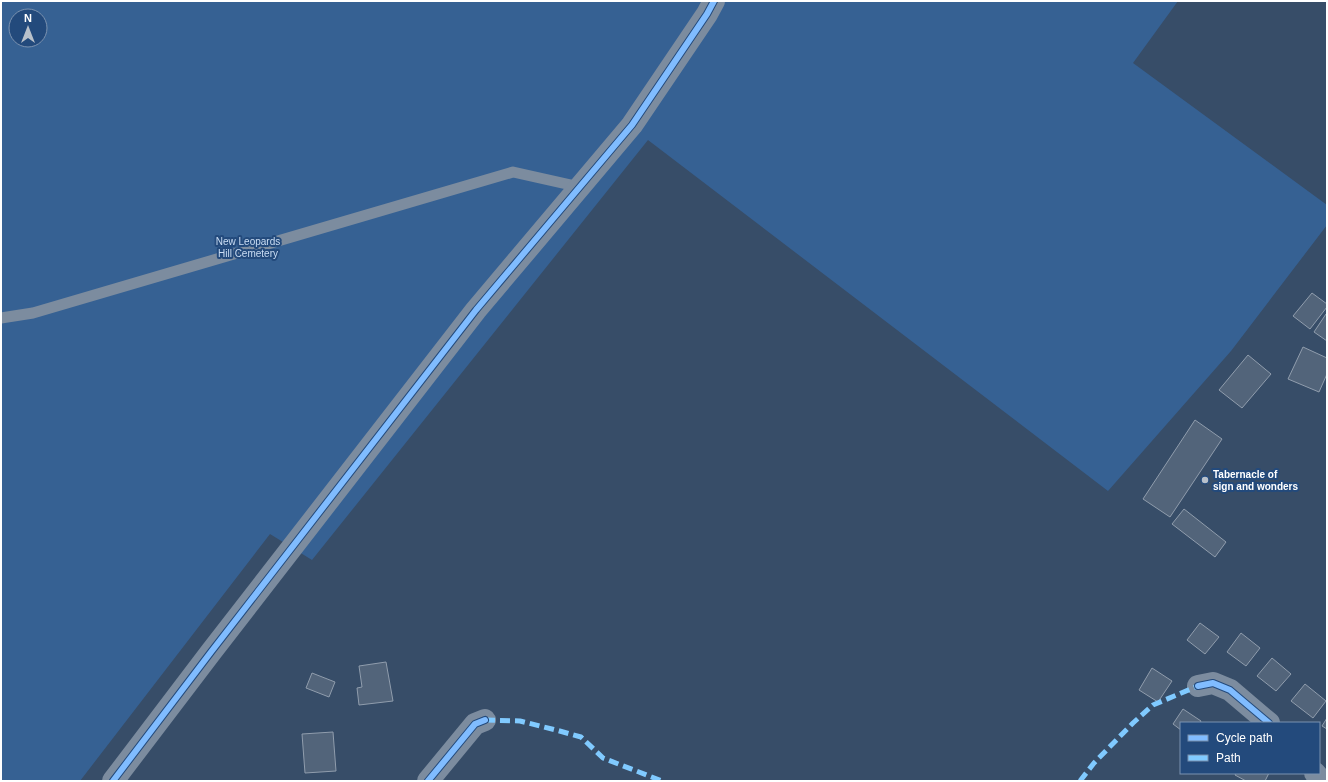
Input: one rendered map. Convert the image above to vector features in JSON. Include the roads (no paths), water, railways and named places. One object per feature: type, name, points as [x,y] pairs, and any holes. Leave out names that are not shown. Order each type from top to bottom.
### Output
[{"type":"street","points":[[113,781],[215,646],[476,310],[632,124],[707,14],[714,1]]},
{"type":"street","points":[[1198,686],[1213,683],[1230,690],[1268,722]]},
{"type":"street","points":[[428,781],[475,724],[485,720]]},
{"type":"lane","points":[[1,318],[33,313],[513,172],[580,187]]},
{"type":"place","name":"Tabernacle of sign and wonders","points":[[1205,480]]},
{"type":"park label","name":"New Leopards Hill Cemetery","points":[[248,246]]}]
